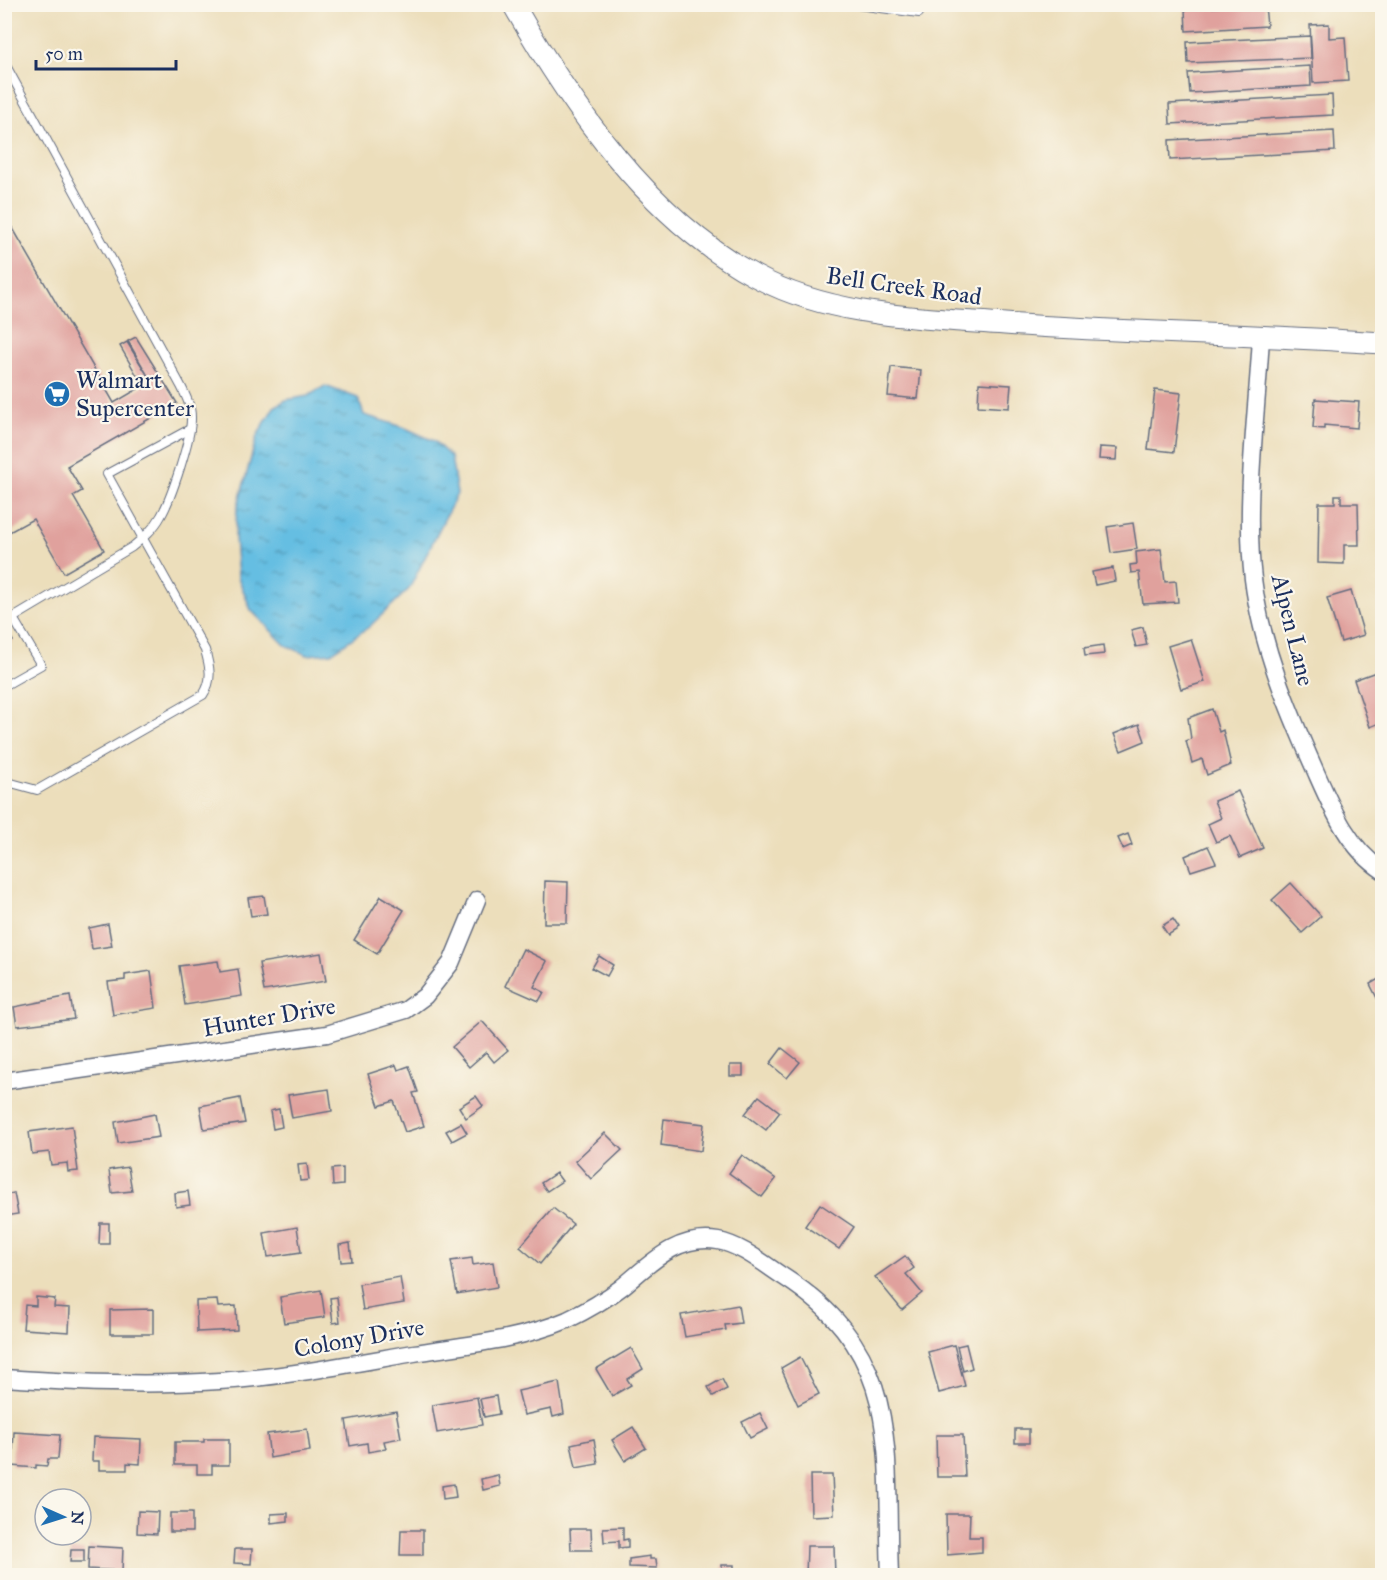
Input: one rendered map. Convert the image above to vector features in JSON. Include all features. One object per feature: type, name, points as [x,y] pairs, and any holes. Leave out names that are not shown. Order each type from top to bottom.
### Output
[{"type":"street","name":"Bell Creek Road","points":[[513,4],[570,94],[615,155],[647,192],[721,255],[754,276],[787,292],[821,303],[857,310],[950,320],[1383,343]]},
{"type":"street","name":"Alpen Lane","points":[[1261,338],[1250,531],[1253,580],[1260,619],[1294,724],[1320,782],[1353,843],[1368,860],[1383,870]]},
{"type":"street","name":"Hunter Drive","points":[[4,1081],[327,1034],[406,1010],[425,996],[446,971],[477,900]]},
{"type":"street","name":"Colony Drive","points":[[4,1378],[152,1384],[220,1381],[287,1375],[478,1342],[539,1330],[569,1319],[603,1301],[654,1258],[676,1246],[695,1241],[716,1241],[728,1244],[803,1289],[828,1310],[863,1355],[881,1407],[890,1575]]},
{"type":"lane","points":[[850,4],[919,13]]},
{"type":"lane","points":[[4,62],[188,400],[190,429],[170,497],[161,516],[144,537],[132,548],[13,618],[41,665],[4,686]]},
{"type":"lane","points":[[4,781],[37,790],[203,695],[210,685],[210,669],[205,650],[144,537],[106,474],[190,429]]},
{"type":"water","points":[[325,386],[358,398],[364,415],[403,427],[434,441],[451,457],[457,494],[409,589],[369,627],[331,653],[307,655],[285,645],[251,610],[238,577],[235,537],[237,509],[257,436],[274,407],[286,400],[308,396]]},
{"type":"building","points":[[1265,5],[1267,26],[1186,31],[1185,9]]},
{"type":"building","points":[[1329,24],[1329,38],[1345,37],[1348,81],[1313,83],[1310,25]]},
{"type":"building","points":[[1310,36],[1311,58],[1188,63],[1187,42]]},
{"type":"building","points":[[1310,66],[1311,86],[1190,93],[1188,73]]},
{"type":"building","points":[[1332,95],[1333,115],[1170,124],[1169,104]]},
{"type":"building","points":[[1334,131],[1335,151],[1170,160],[1169,140]]},
{"type":"building","name":"Walmart Supercenter","points":[[4,213],[114,403],[143,386],[120,346],[127,342],[151,381],[128,341],[136,337],[177,403],[67,466],[82,491],[73,496],[104,550],[64,573],[33,519],[4,535]]},
{"type":"building","points":[[891,367],[921,370],[918,399],[888,396]]},
{"type":"building","points":[[979,383],[1011,385],[1009,408],[978,406]]},
{"type":"building","points":[[1155,390],[1181,393],[1174,452],[1148,449]]},
{"type":"building","points":[[1315,399],[1359,402],[1357,428],[1324,425],[1324,429],[1313,428]]},
{"type":"building","points":[[1100,447],[1117,448],[1116,460],[1099,459]]},
{"type":"building","points":[[1335,495],[1341,495],[1341,503],[1358,503],[1359,545],[1344,545],[1344,564],[1318,563],[1319,503],[1335,503]]},
{"type":"building","points":[[1133,523],[1137,549],[1111,553],[1107,527]]},
{"type":"building","points":[[1161,549],[1165,582],[1176,581],[1178,602],[1143,604],[1139,572],[1131,573],[1130,565],[1137,564],[1136,552]]},
{"type":"building","points":[[1113,568],[1115,581],[1095,585],[1092,572]]},
{"type":"building","points":[[1351,591],[1364,635],[1341,642],[1327,598]]},
{"type":"building","points":[[4,626],[13,641],[4,646]]},
{"type":"building","points":[[1143,627],[1147,645],[1136,647],[1131,630]]},
{"type":"building","points":[[1191,639],[1205,682],[1181,689],[1168,646]]},
{"type":"building","points":[[1103,645],[1104,654],[1085,656],[1084,648]]},
{"type":"building","points":[[1376,672],[1382,690],[1382,722],[1370,727],[1354,680]]},
{"type":"building","points":[[1212,709],[1219,732],[1223,730],[1231,765],[1207,775],[1202,759],[1192,763],[1186,741],[1191,739],[1188,718]]},
{"type":"building","points":[[1139,724],[1145,741],[1121,751],[1114,734]]},
{"type":"building","points":[[1238,791],[1263,848],[1240,858],[1230,836],[1216,842],[1208,824],[1221,818],[1214,801]]},
{"type":"building","points":[[1128,834],[1132,845],[1123,849],[1118,838]]},
{"type":"building","points":[[1208,846],[1216,863],[1191,871],[1185,856]]},
{"type":"building","points":[[545,881],[568,882],[567,923],[544,923]]},
{"type":"building","points":[[1291,883],[1321,916],[1302,933],[1272,900]]},
{"type":"building","points":[[264,896],[267,914],[251,916],[248,898]]},
{"type":"building","points":[[381,896],[404,910],[377,954],[354,940]]},
{"type":"building","points":[[1173,919],[1179,928],[1168,935],[1162,926]]},
{"type":"building","points":[[108,924],[112,946],[92,949],[89,928]]},
{"type":"building","points":[[523,949],[547,961],[534,987],[544,992],[539,1001],[505,986]]},
{"type":"building","points":[[321,953],[326,981],[264,991],[259,963]]},
{"type":"building","points":[[599,956],[613,965],[607,976],[592,968]]},
{"type":"building","points":[[218,961],[220,972],[238,969],[242,996],[185,1005],[179,966]]},
{"type":"building","points":[[151,971],[156,1008],[113,1015],[108,982],[125,980],[125,975]]},
{"type":"building","points":[[1382,977],[1382,1008],[1370,984]]},
{"type":"building","points":[[70,996],[74,1019],[17,1026],[14,1007]]},
{"type":"building","points":[[482,1021],[508,1050],[494,1062],[486,1052],[469,1067],[452,1047]]},
{"type":"building","points":[[782,1048],[800,1062],[787,1078],[770,1064]]},
{"type":"building","points":[[396,1065],[398,1070],[409,1066],[418,1092],[413,1093],[424,1126],[405,1132],[394,1101],[379,1106],[368,1074]]},
{"type":"building","points":[[730,1065],[743,1065],[743,1076],[730,1076]]},
{"type":"building","points":[[329,1089],[332,1111],[292,1118],[288,1095]]},
{"type":"building","points":[[476,1096],[483,1106],[466,1118],[459,1107]]},
{"type":"building","points":[[759,1096],[780,1112],[766,1130],[745,1114]]},
{"type":"building","points":[[240,1098],[245,1123],[204,1129],[200,1106]]},
{"type":"building","points":[[279,1109],[282,1127],[273,1129],[270,1111]]},
{"type":"building","points":[[155,1114],[159,1137],[118,1143],[115,1122]]},
{"type":"building","points":[[664,1119],[704,1124],[701,1151],[661,1145]]},
{"type":"building","points":[[461,1123],[467,1133],[452,1141],[446,1131]]},
{"type":"building","points":[[72,1126],[78,1171],[68,1172],[67,1163],[51,1165],[49,1152],[32,1154],[29,1132]]},
{"type":"building","points":[[605,1133],[622,1150],[591,1179],[575,1161]]},
{"type":"building","points":[[742,1155],[776,1179],[762,1197],[729,1173]]},
{"type":"building","points":[[307,1164],[309,1180],[300,1181],[298,1165]]},
{"type":"building","points":[[128,1167],[132,1191],[112,1193],[109,1170]]},
{"type":"building","points":[[343,1168],[343,1185],[333,1186],[332,1169]]},
{"type":"building","points":[[556,1173],[562,1181],[547,1191],[541,1183]]},
{"type":"building","points":[[188,1191],[190,1205],[176,1207],[175,1193]]},
{"type":"building","points":[[14,1193],[18,1214],[5,1216],[5,1195]]},
{"type":"building","points":[[820,1204],[854,1227],[839,1249],[805,1226]]},
{"type":"building","points":[[553,1208],[573,1224],[540,1264],[520,1247]]},
{"type":"building","points":[[100,1223],[109,1223],[109,1244],[99,1244]]},
{"type":"building","points":[[297,1227],[301,1252],[268,1257],[264,1233]]},
{"type":"building","points":[[350,1243],[352,1261],[341,1262],[339,1245]]},
{"type":"building","points":[[905,1256],[914,1268],[906,1274],[922,1293],[902,1310],[875,1277]]},
{"type":"building","points":[[472,1258],[473,1265],[493,1262],[497,1287],[457,1294],[451,1261]]},
{"type":"building","points":[[400,1277],[404,1303],[363,1310],[359,1284]]},
{"type":"building","points":[[321,1290],[325,1317],[284,1323],[280,1297]]},
{"type":"building","points":[[36,1297],[55,1299],[54,1307],[70,1308],[69,1332],[23,1329],[25,1305],[36,1306]]},
{"type":"building","points":[[337,1297],[340,1322],[333,1323],[330,1298]]},
{"type":"building","points":[[217,1300],[218,1307],[236,1306],[237,1330],[197,1332],[196,1301]]},
{"type":"building","points":[[738,1305],[741,1323],[725,1325],[726,1330],[685,1337],[681,1315]]},
{"type":"building","points":[[153,1309],[153,1334],[110,1334],[110,1310]]},
{"type":"building","points":[[966,1344],[972,1368],[963,1371],[957,1346]]},
{"type":"building","points":[[954,1345],[965,1386],[939,1393],[928,1352]]},
{"type":"building","points":[[631,1348],[643,1369],[627,1379],[631,1385],[612,1396],[596,1369]]},
{"type":"building","points":[[800,1357],[819,1394],[798,1405],[781,1368]]},
{"type":"building","points":[[722,1379],[727,1389],[713,1396],[708,1387]]},
{"type":"building","points":[[559,1382],[564,1414],[553,1417],[551,1409],[524,1415],[518,1391]]},
{"type":"building","points":[[496,1396],[499,1414],[484,1417],[480,1399]]},
{"type":"building","points":[[477,1397],[482,1425],[437,1433],[432,1405]]},
{"type":"building","points":[[396,1411],[401,1438],[384,1441],[386,1449],[368,1452],[367,1443],[350,1446],[346,1420]]},
{"type":"building","points":[[760,1413],[768,1429],[750,1438],[742,1422]]},
{"type":"building","points":[[633,1427],[646,1448],[625,1461],[612,1440]]},
{"type":"building","points":[[307,1429],[310,1451],[270,1458],[267,1434]]},
{"type":"building","points":[[1015,1429],[1029,1429],[1029,1443],[1015,1443]]},
{"type":"building","points":[[14,1432],[60,1435],[58,1459],[48,1459],[47,1466],[36,1465],[36,1468],[12,1466]]},
{"type":"building","points":[[936,1435],[963,1435],[965,1477],[937,1477]]},
{"type":"building","points":[[93,1437],[141,1439],[140,1464],[127,1463],[127,1470],[99,1470],[99,1461],[92,1461]]},
{"type":"building","points":[[204,1439],[229,1439],[229,1465],[212,1465],[212,1474],[197,1474],[197,1465],[175,1465],[175,1442],[204,1442]]},
{"type":"building","points":[[594,1439],[598,1464],[576,1468],[571,1444]]},
{"type":"building","points":[[498,1475],[500,1486],[483,1490],[481,1479]]},
{"type":"building","points":[[810,1475],[832,1475],[834,1515],[811,1516]]},
{"type":"building","points":[[454,1484],[456,1497],[443,1499],[442,1486]]},
{"type":"building","points":[[138,1511],[158,1512],[157,1534],[137,1533]]},
{"type":"building","points":[[170,1513],[192,1513],[192,1532],[170,1532]]},
{"type":"building","points":[[288,1513],[288,1521],[271,1523],[271,1514]]},
{"type":"building","points":[[946,1514],[970,1514],[969,1537],[982,1537],[982,1552],[947,1555]]},
{"type":"building","points":[[623,1527],[623,1540],[628,1539],[628,1547],[619,1548],[619,1541],[604,1542],[603,1528]]},
{"type":"building","points":[[570,1529],[591,1529],[592,1550],[571,1550]]},
{"type":"building","points":[[401,1530],[423,1530],[423,1555],[400,1555]]},
{"type":"building","points":[[807,1546],[834,1546],[835,1576],[806,1576]]},
{"type":"building","points":[[89,1547],[123,1548],[122,1571],[88,1569]]},
{"type":"building","points":[[235,1549],[252,1549],[251,1564],[234,1563]]},
{"type":"building","points":[[71,1550],[84,1550],[84,1562],[70,1562]]},
{"type":"building","points":[[650,1556],[650,1559],[656,1559],[657,1568],[629,1567],[629,1559]]},
{"type":"building","points":[[722,1565],[734,1565],[734,1575],[722,1574]]},
{"type":"place","name":"Walmart Supercenter","points":[[57,394]]}]
